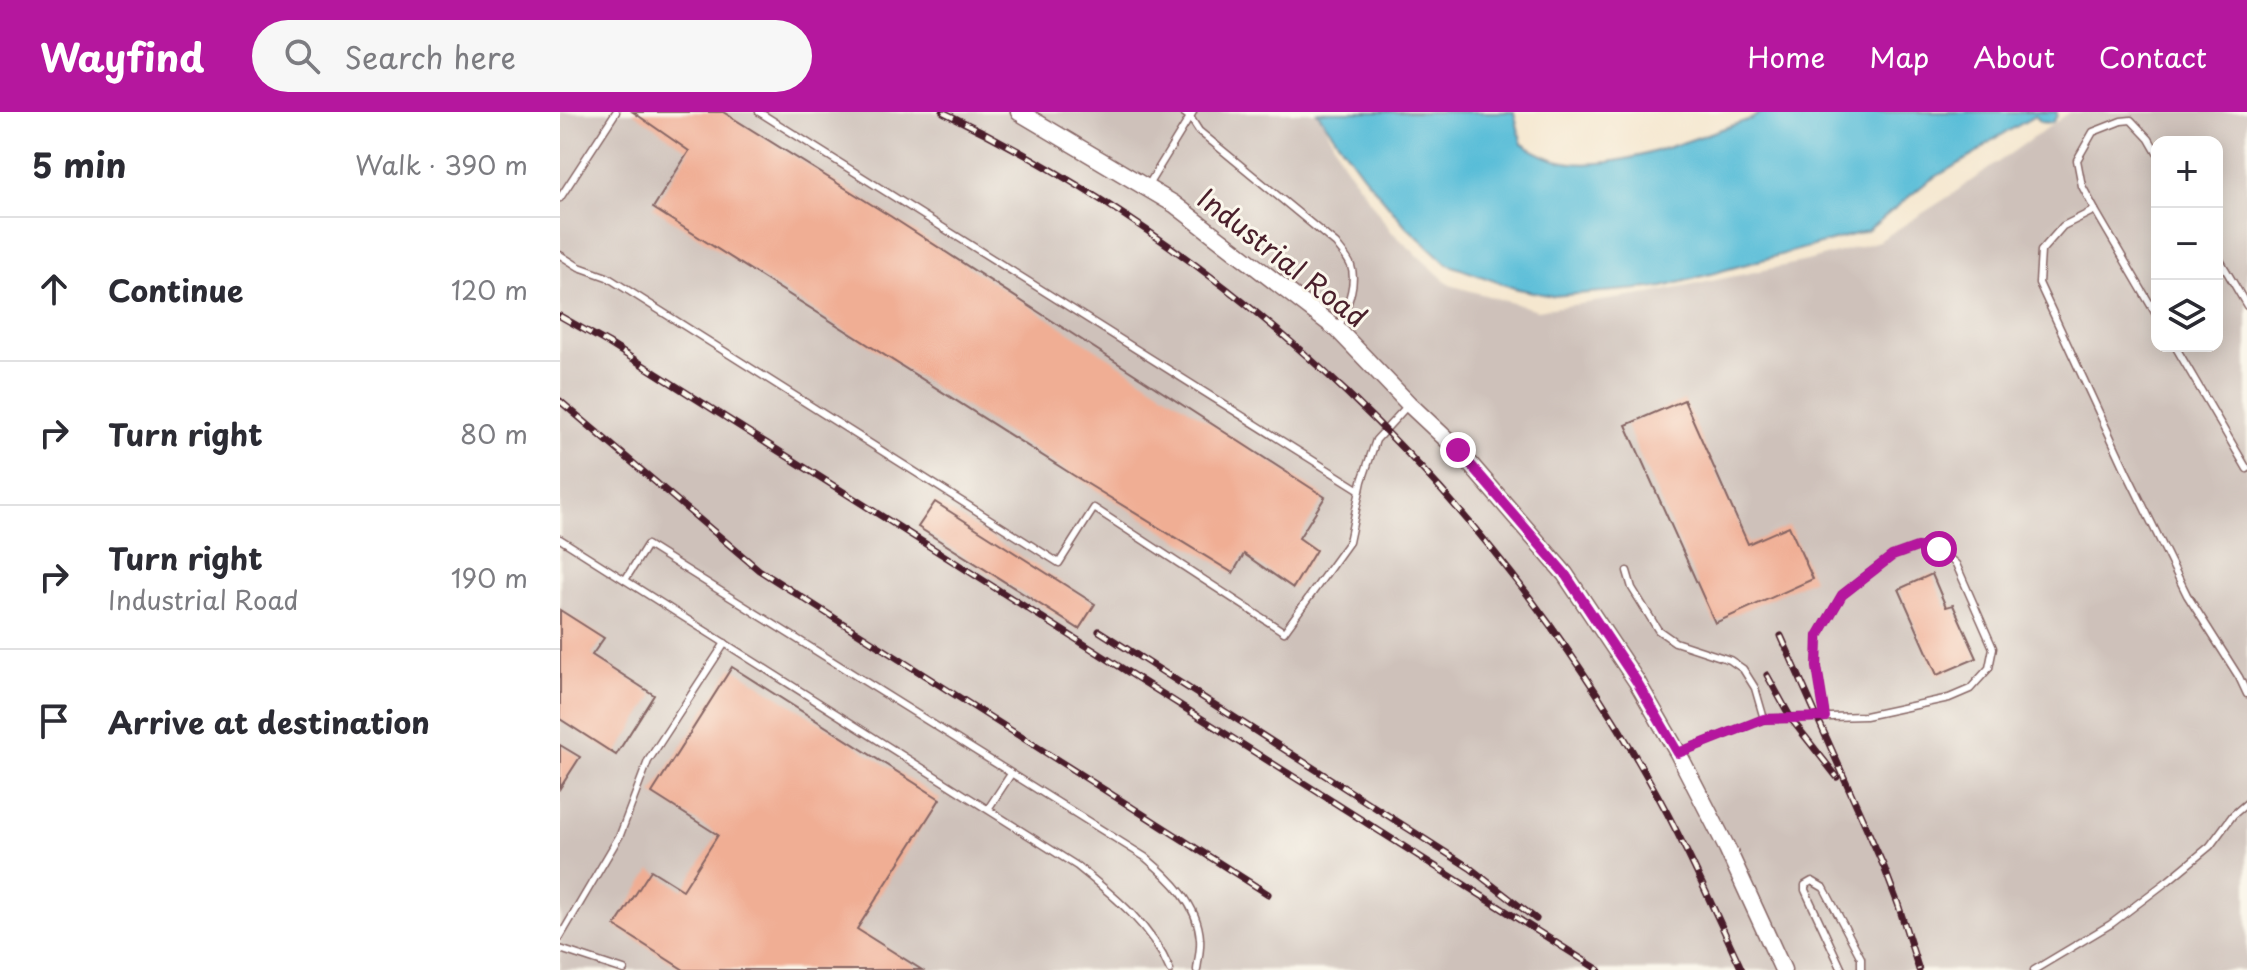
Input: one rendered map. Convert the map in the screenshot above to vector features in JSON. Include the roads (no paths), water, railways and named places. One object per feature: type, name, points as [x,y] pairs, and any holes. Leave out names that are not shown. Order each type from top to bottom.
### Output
[{"type":"street","name":"Industrial Road","points":[[1019,112],[1174,204],[1338,330],[1458,450],[1565,574],[1637,682],[1727,848],[1783,970]]},
{"type":"lane","points":[[560,198],[616,112]]},
{"type":"lane","points":[[759,112],[1360,490]]},
{"type":"lane","points":[[1147,187],[1189,114],[1199,131],[1336,244],[1350,263],[1353,274],[1351,289],[1338,330]]},
{"type":"lane","points":[[2151,142],[2131,120],[2121,121],[2093,132],[2077,160],[2082,186],[2151,306]]},
{"type":"lane","points":[[2095,210],[2063,226],[2041,251],[2039,283],[2187,595],[2247,694]]},
{"type":"lane","points":[[560,255],[579,267],[607,277],[1059,563],[1094,508],[1284,632],[1349,542],[1360,490],[1376,440],[1409,404]]},
{"type":"lane","points":[[2223,265],[2247,306]]},
{"type":"lane","points":[[2179,352],[2247,469]]},
{"type":"lane","points":[[560,539],[1077,866],[1114,896],[1144,927],[1170,970]]},
{"type":"lane","points":[[625,580],[647,545],[1145,857],[1167,876],[1185,898],[1197,922],[1201,940],[1197,970]]},
{"type":"lane","points":[[1678,753],[1764,719],[1865,716],[1949,698],[1970,689],[1989,668],[1993,648],[1956,564],[1939,549],[1917,547],[1892,556],[1842,595],[1818,636],[1817,667],[1825,717]]},
{"type":"lane","points":[[1627,571],[1632,588],[1658,630],[1675,642],[1730,660],[1743,669],[1755,688],[1764,719]]},
{"type":"lane","points":[[560,937],[620,835],[648,761],[725,643]]},
{"type":"lane","points":[[988,809],[1011,774]]},
{"type":"lane","points":[[2034,970],[2111,924],[2169,880],[2210,846],[2233,815],[2247,803]]},
{"type":"lane","points":[[1842,970],[1805,890],[1805,885],[1812,881],[1824,888],[1861,958],[1861,970]]},
{"type":"lane","points":[[560,949],[624,970]]},
{"type":"water","points":[[1317,112],[1514,112],[1522,144],[1552,159],[1578,164],[1603,163],[1654,152],[1751,119],[1762,112],[2057,112],[2057,116],[2052,123],[2041,122],[2035,116],[1991,141],[1977,153],[1927,182],[1867,231],[1663,287],[1552,296],[1514,288],[1447,264],[1406,226],[1363,175]]},
{"type":"railway","points":[[943,112],[1052,170],[1156,236],[1254,311],[1347,392],[1433,481],[1512,575],[1585,675],[1662,803],[1742,970]]},
{"type":"railway","points":[[560,316],[608,343],[1599,970]]},
{"type":"railway","points":[[560,401],[759,570],[1268,894]]},
{"type":"railway","points":[[1099,631],[1470,868],[1536,919]]},
{"type":"railway","points":[[1781,636],[1884,867],[1919,970]]},
{"type":"railway","points":[[1767,675],[1792,720],[1837,777]]}]
